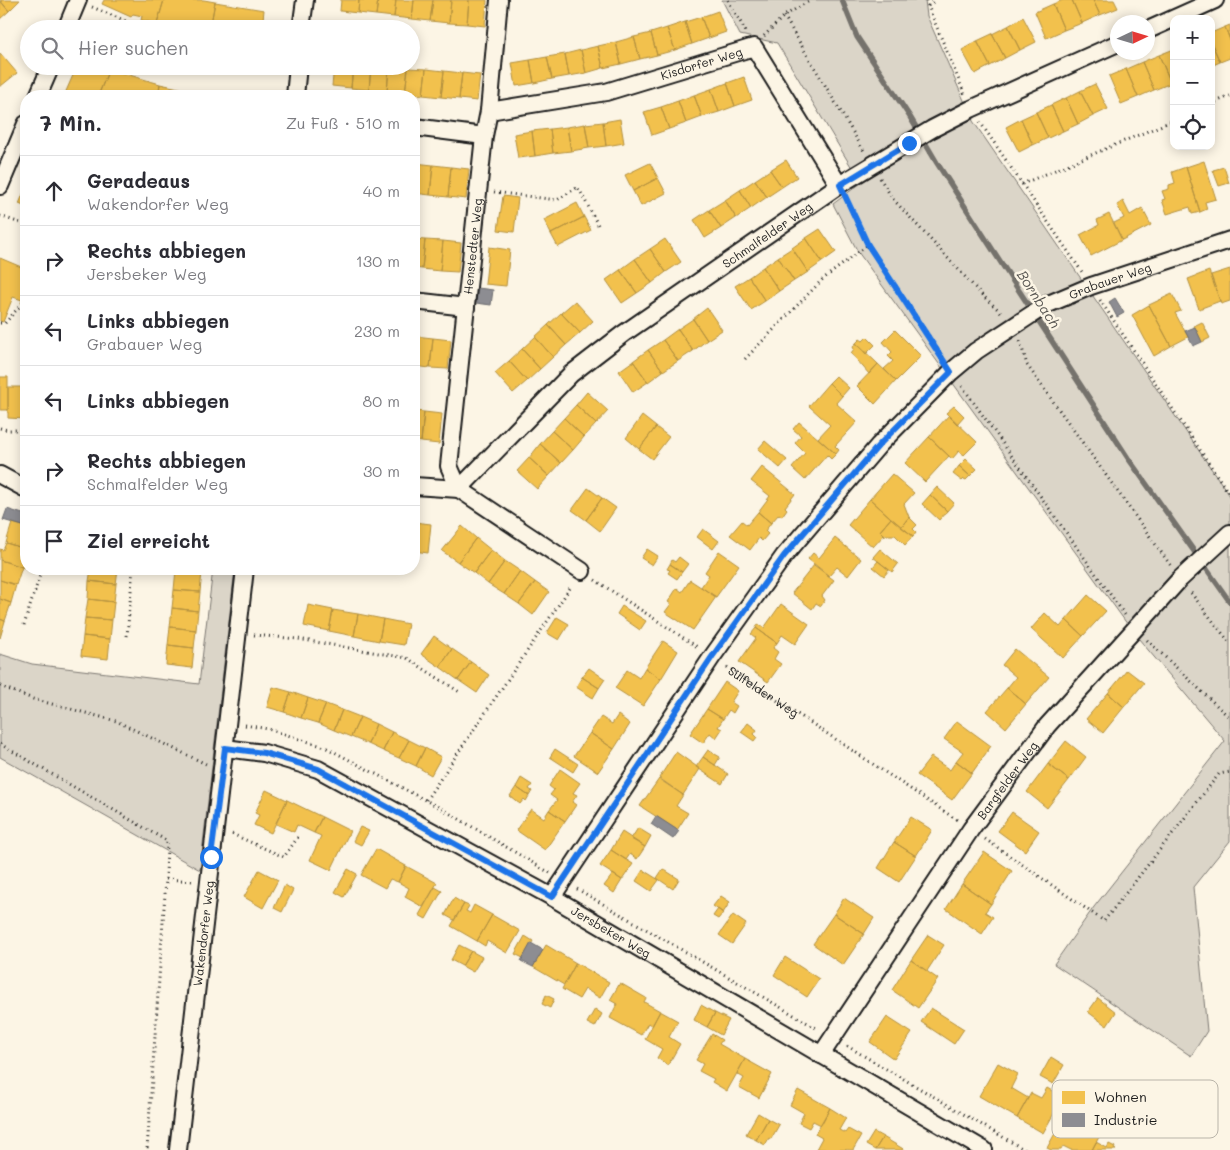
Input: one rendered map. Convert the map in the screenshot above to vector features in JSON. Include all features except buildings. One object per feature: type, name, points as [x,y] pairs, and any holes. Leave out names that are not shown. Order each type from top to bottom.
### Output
[{"type":"street","points":[[302,20],[305,0]]},
{"type":"street","name":"Henstedter Weg","points":[[459,489],[449,466],[484,136],[489,111],[499,0]]},
{"type":"street","points":[[1155,27],[1215,0]]},
{"type":"street","points":[[70,20],[77,1]]},
{"type":"street","name":"Kisdorfer Weg","points":[[489,111],[606,92],[754,46],[840,185]]},
{"type":"street","name":"Schmalfelder Weg","points":[[459,489],[571,374],[623,334],[840,185],[932,129],[971,109],[1110,48]]},
{"type":"street","points":[[41,90],[47,75]]},
{"type":"street","points":[[296,90],[297,75]]},
{"type":"street","points":[[420,127],[484,136]]},
{"type":"street","points":[[0,186],[20,138]]},
{"type":"street","name":"Grabauer Weg","points":[[552,897],[712,657],[784,556],[879,445],[951,372],[976,351],[1046,305],[1091,286],[1230,240]]},
{"type":"street","points":[[420,302],[466,307]]},
{"type":"street","points":[[0,476],[20,486]]},
{"type":"street","points":[[420,486],[459,489],[582,571]]},
{"type":"street","name":"Bargfelder Weg","points":[[821,1055],[971,829],[1047,726],[1186,573],[1230,533]]},
{"type":"street","name":"Wakendorfer Weg","points":[[178,1150],[244,575]]},
{"type":"street","name":"Jersbeker Weg","points":[[225,748],[264,753],[318,769],[552,897],[984,1150]]},
{"type":"path","points":[[728,0],[754,46],[784,16],[811,0]]},
{"type":"path","points":[[927,0],[971,109],[1230,495]]},
{"type":"path","points":[[928,6],[936,0]]},
{"type":"path","points":[[77,1],[123,20]]},
{"type":"path","points":[[784,16],[892,198],[982,295],[1020,321],[1027,365],[1186,573],[1230,643]]},
{"type":"path","points":[[1215,102],[1230,96]]},
{"type":"path","points":[[1022,184],[1170,122]]},
{"type":"path","points":[[840,185],[868,245],[951,372],[1135,628],[1230,718]]},
{"type":"path","points":[[478,190],[557,200],[578,187],[598,225]]},
{"type":"path","points":[[0,216],[20,223]]},
{"type":"path","points":[[745,359],[823,279],[868,245]]},
{"type":"path","points":[[0,323],[5,324],[18,307],[20,307]]},
{"type":"path","points":[[0,428],[20,430]]},
{"type":"path","points":[[426,800],[582,571]]},
{"type":"path","name":"Sülfelder Weg","points":[[582,571],[971,829],[1104,921],[1219,774],[1230,772]]},
{"type":"path","points":[[24,625],[40,575]]},
{"type":"path","points":[[127,636],[132,575]]},
{"type":"path","points":[[238,633],[298,640],[407,658],[461,693]]},
{"type":"path","points":[[0,686],[32,699],[116,721],[223,772]]},
{"type":"path","points":[[0,744],[167,841],[147,1150]]},
{"type":"path","points":[[215,827],[284,857],[298,837]]},
{"type":"path","points":[[166,879],[208,881]]},
{"type":"shaded area","points":[[722,0],[925,0],[927,16],[973,121],[1230,496],[1230,841],[1193,887],[1207,1031],[1191,1056],[1054,964],[1094,907],[1225,741],[1133,632],[858,252],[833,204],[861,183],[777,43],[740,35]]},
{"type":"shaded area","points":[[212,575],[234,575],[200,870],[0,757],[0,654],[32,664],[199,684]]},
{"type":"waterway","name":"Bornbach","points":[[842,0],[857,37],[910,117],[937,163],[1016,286],[1128,458],[1230,602]]},
{"type":"route","points":[[211,857],[225,748],[264,753],[318,769],[552,897],[712,657],[784,556],[879,445],[951,372],[868,245],[840,185],[909,143]]}]
